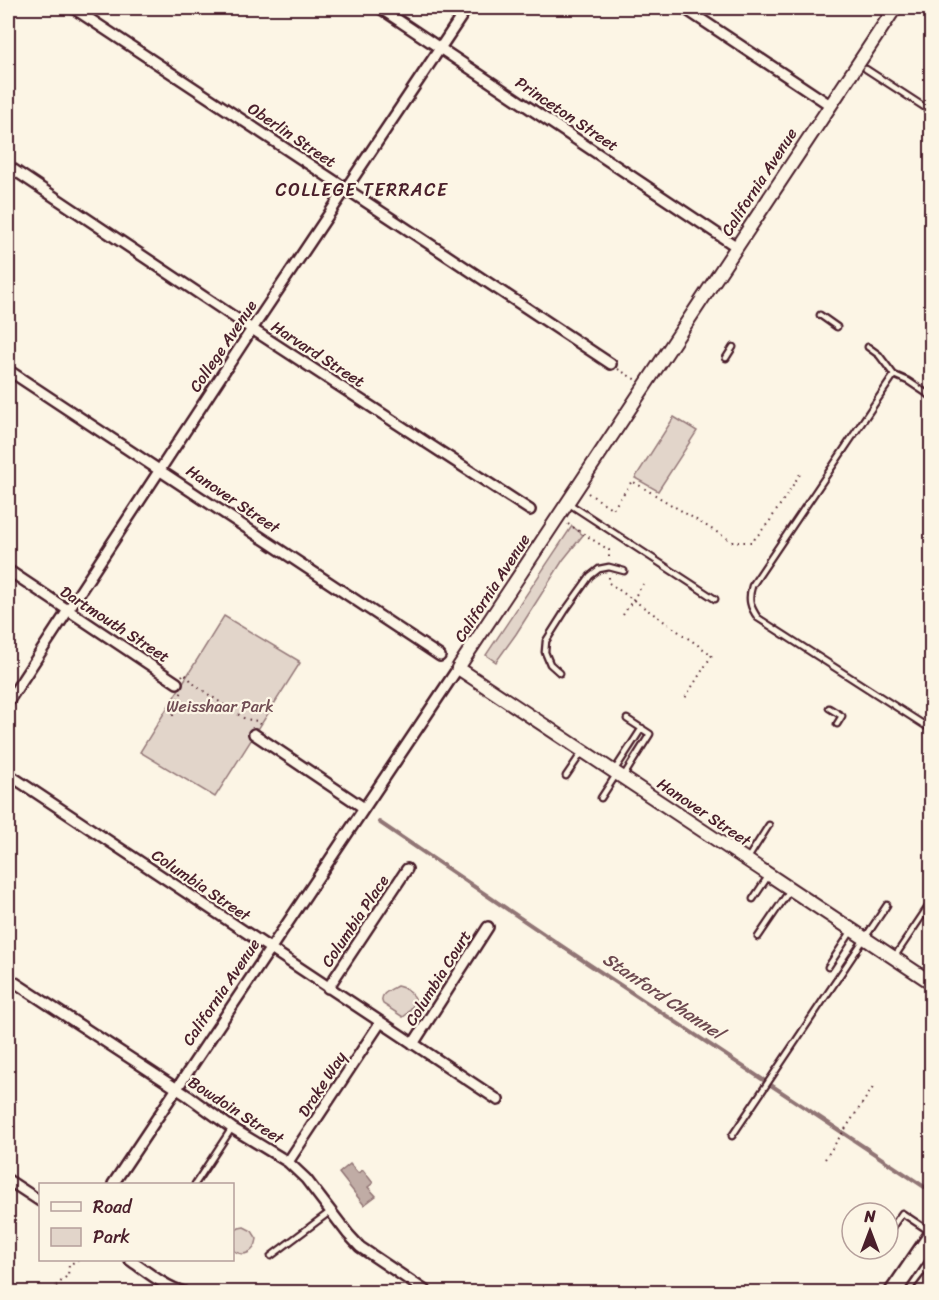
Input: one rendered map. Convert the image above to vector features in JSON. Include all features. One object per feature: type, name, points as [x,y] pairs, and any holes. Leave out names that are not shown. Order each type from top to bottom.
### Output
[{"type":"main road","points":[[893,1293],[932,1234]]},
{"type":"main road","points":[[922,1293],[932,1279]]},
{"type":"street","name":"Oberlin Street","points":[[73,8],[611,364]]},
{"type":"street","name":"Princeton Street","points":[[380,8],[737,247]]},
{"type":"street","name":"College Avenue","points":[[8,702],[252,329],[467,8]]},
{"type":"street","points":[[684,8],[830,105]]},
{"type":"street","name":"California Avenue","points":[[114,1183],[895,8]]},
{"type":"street","name":"Harvard Street","points":[[8,166],[252,329],[530,510]]},
{"type":"street","name":"Hanover Street","points":[[8,370],[440,656]]},
{"type":"street","name":"Dartmouth Street","points":[[8,570],[181,685]]},
{"type":"street","name":"Hanover Street","points":[[458,668],[932,983]]},
{"type":"street","points":[[254,734],[364,808]]},
{"type":"street","name":"Columbia Street","points":[[8,774],[498,1100]]},
{"type":"street","name":"Columbia Place","points":[[328,988],[407,869]]},
{"type":"street","name":"Columbia Court","points":[[413,1044],[488,927]]},
{"type":"street","name":"Bowdoin Street","points":[[8,978],[232,1128],[288,1162],[306,1179],[360,1247],[427,1293]]},
{"type":"street","name":"Drake Way","points":[[288,1162],[380,1023]]},
{"type":"street","points":[[8,1180],[39,1200]]},
{"type":"street","points":[[131,1261],[167,1285],[184,1293]]},
{"type":"lane","points":[[866,69],[932,112]]},
{"type":"lane","points":[[820,315],[837,327]]},
{"type":"lane","points":[[726,358],[733,347]]},
{"type":"lane","points":[[868,347],[879,355],[894,375],[908,381],[932,397]]},
{"type":"lane","points":[[894,375],[752,586],[750,601],[758,618],[932,730]]},
{"type":"lane","points":[[568,502],[715,599]]},
{"type":"lane","points":[[560,674],[550,664],[545,652],[546,641],[565,611],[598,569],[609,567],[624,571]]},
{"type":"lane","points":[[829,708],[842,716],[837,724]]},
{"type":"lane","points":[[601,798],[650,734],[627,719]]},
{"type":"lane","points":[[618,774],[642,728]]},
{"type":"lane","points":[[566,776],[583,751]]},
{"type":"lane","points":[[746,860],[769,825]]},
{"type":"lane","points":[[753,899],[769,875]]},
{"type":"lane","points":[[758,938],[790,890]]},
{"type":"lane","points":[[894,958],[932,901]]},
{"type":"lane","points":[[732,1136],[886,905]]},
{"type":"lane","points":[[828,967],[852,930]]},
{"type":"lane","points":[[196,1183],[232,1128]]},
{"type":"lane","points":[[270,1256],[331,1210]]},
{"type":"lane","points":[[900,1216],[902,1213],[932,1234]]},
{"type":"path","points":[[611,364],[644,386]]},
{"type":"path","points":[[578,487],[613,509],[632,481],[733,542],[752,542],[769,522],[802,471]]},
{"type":"path","points":[[558,517],[609,550],[609,583],[712,655],[686,698]]},
{"type":"path","points":[[623,615],[643,584]]},
{"type":"path","name":"Dartmouth Street","points":[[181,685],[184,673],[196,686],[245,719],[258,721],[261,724],[254,734]]},
{"type":"path","points":[[173,716],[174,704],[181,685]]},
{"type":"path","points":[[825,1159],[874,1086]]},
{"type":"path","points":[[56,1293],[56,1286],[68,1275],[69,1265],[76,1261]]},
{"type":"green space","points":[[674,417],[697,431],[658,491],[635,478]]},
{"type":"green space","points":[[572,526],[583,535],[563,560],[496,662],[486,655]]},
{"type":"green space","name":"Weisshaar Park","points":[[224,616],[300,663],[215,797],[140,752]]},
{"type":"green space","points":[[397,986],[409,991],[416,1001],[403,1017],[382,1001],[386,993]]},
{"type":"green space","points":[[244,1227],[252,1231],[257,1239],[254,1248],[248,1253],[241,1254],[234,1250],[234,1231]]},
{"type":"shaded area","points":[[350,1164],[358,1173],[363,1170],[373,1183],[368,1187],[376,1196],[364,1205],[339,1173]]},
{"type":"waterway","name":"Stanford Channel","points":[[379,822],[932,1192]]},
{"type":"district","name":"COLLEGE TERRACE","points":[[362,190]]}]
